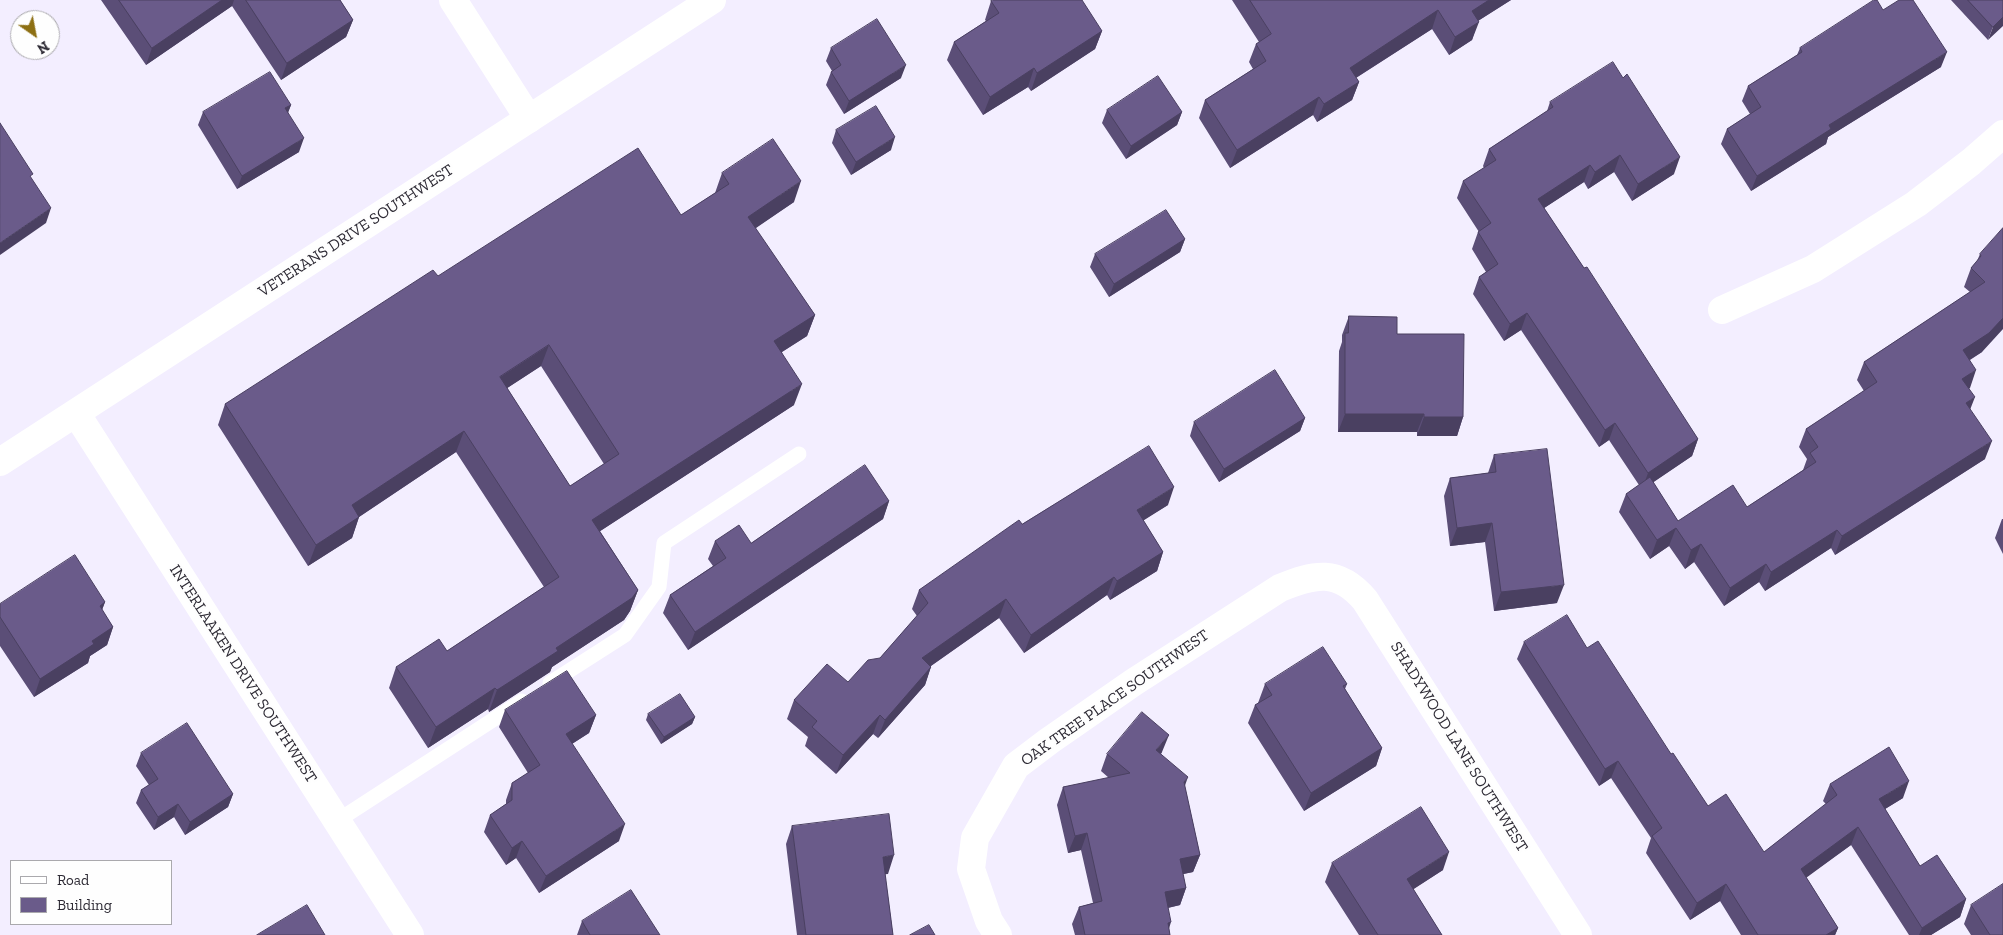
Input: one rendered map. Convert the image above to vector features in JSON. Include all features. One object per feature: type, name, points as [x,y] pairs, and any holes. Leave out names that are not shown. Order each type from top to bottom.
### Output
[{"type":"street","points":[[453,0],[529,119]]},
{"type":"street","name":"VETERANS DRIVE SOUTHWEST","points":[[0,462],[712,0]]},
{"type":"street","points":[[1722,310],[1813,269],[1916,204],[1971,162],[2003,134]]},
{"type":"street","name":"INTERLAAKEN DRIVE SOUTHWEST","points":[[76,413],[410,935]]},
{"type":"street","name":"OAK TREE PLACE SOUTHWEST","points":[[998,935],[989,921],[971,869],[975,838],[1016,766],[1134,682],[1280,588],[1305,577],[1325,576]]},
{"type":"street","name":"SHADYWOOD LANE SOUTHWEST","points":[[1325,576],[1341,580],[1354,587],[1365,600],[1578,935]]},
{"type":"lane","points":[[337,821],[625,635],[659,587],[664,544],[799,454]]},
{"type":"building","points":[[119,0],[222,0],[152,48]]},
{"type":"building","points":[[246,0],[340,0],[353,20],[287,63]]},
{"type":"building","points":[[1082,0],[1102,31],[1037,73],[1034,68],[990,97],[954,42],[999,13],[991,1]]},
{"type":"building","points":[[1250,0],[1489,0],[1472,11],[1479,22],[1455,37],[1438,10],[1350,68],[1359,82],[1324,104],[1319,97],[1237,150],[1205,100],[1266,61],[1256,44],[1271,34]]},
{"type":"building","points":[[1874,0],[1877,0],[1883,10],[1899,0],[1913,0],[1947,52],[1829,125],[1831,129],[1757,176],[1727,129],[1761,107],[1748,86],[1802,52],[1800,48]]},
{"type":"building","points":[[1968,0],[2003,0],[2003,17],[1993,27]]},
{"type":"building","points":[[877,19],[906,65],[849,101],[831,72],[841,65],[831,48]]},
{"type":"building","points":[[1613,62],[1623,78],[1627,74],[1680,157],[1638,184],[1620,155],[1595,172],[1590,165],[1538,199],[1584,268],[1587,267],[1698,439],[1648,473],[1615,423],[1605,430],[1527,313],[1510,324],[1479,277],[1498,264],[1478,232],[1491,223],[1463,181],[1496,160],[1489,149],[1553,107],[1550,102]]},
{"type":"building","points":[[270,72],[291,105],[285,108],[304,138],[242,176],[203,112]]},
{"type":"building","points":[[1158,76],[1182,112],[1131,146],[1107,110]]},
{"type":"building","points":[[876,106],[895,137],[856,162],[836,130]]},
{"type":"building","points":[[0,123],[33,174],[30,176],[51,208],[0,243]]},
{"type":"building","points":[[773,139],[801,181],[748,217],[815,315],[774,341],[802,384],[592,520],[638,590],[632,598],[556,648],[558,651],[497,690],[495,688],[436,727],[396,667],[439,639],[447,651],[559,577],[464,431],[352,505],[359,517],[316,545],[225,404],[433,270],[438,276],[638,148],[681,215],[729,184],[722,173]],"holes":[[[549,345],[619,454],[570,486],[500,377]]]},
{"type":"building","points":[[1166,210],[1185,239],[1114,284],[1095,254]]},
{"type":"building","points":[[2003,228],[2003,318],[1989,333],[1963,350],[1976,370],[1962,379],[1975,397],[1966,403],[1992,441],[1842,536],[1837,530],[1771,572],[1766,564],[1730,588],[1701,544],[1691,550],[1676,528],[1657,540],[1626,494],[1650,477],[1678,521],[1733,485],[1747,507],[1816,462],[1810,453],[1818,447],[1806,429],[1877,382],[1864,362],[1985,282],[1971,268],[1981,256],[1980,254]]},
{"type":"building","points":[[1349,316],[1397,317],[1397,334],[1464,334],[1463,417],[1424,417],[1424,414],[1345,414],[1345,333],[1348,333]]},
{"type":"building","points":[[1275,370],[1305,418],[1224,469],[1194,422]]},
{"type":"building","points":[[1149,446],[1174,487],[1137,510],[1163,552],[1117,581],[1114,577],[1031,635],[1006,599],[922,658],[931,667],[885,720],[880,715],[843,755],[812,727],[817,721],[794,700],[827,664],[848,682],[868,660],[880,658],[928,603],[919,590],[1019,520],[1022,524]]},
{"type":"building","points":[[1547,449],[1564,585],[1501,592],[1492,523],[1457,528],[1450,478],[1496,472],[1494,455]]},
{"type":"building","points":[[865,465],[889,501],[695,632],[670,595],[726,558],[715,541],[739,525],[751,543]]},
{"type":"building","points":[[75,555],[105,602],[100,606],[113,627],[92,641],[94,644],[40,679],[0,617],[0,604]]},
{"type":"building","points":[[1567,615],[1587,648],[1598,641],[1671,754],[1673,753],[1708,806],[1726,794],[1764,852],[1837,795],[1830,784],[1889,747],[1909,781],[1879,799],[1920,866],[1937,855],[1966,899],[1922,928],[1858,827],[1801,869],[1838,928],[1826,935],[1758,935],[1726,884],[1697,903],[1652,836],[1662,828],[1618,761],[1605,769],[1524,642]]},
{"type":"building","points":[[1323,647],[1347,684],[1343,686],[1382,748],[1311,793],[1255,705],[1272,695],[1265,684]]},
{"type":"building","points":[[567,671],[596,715],[566,734],[625,824],[546,876],[522,841],[512,848],[490,815],[512,800],[512,783],[540,765],[505,710]]},
{"type":"building","points":[[680,694],[695,717],[664,737],[648,714]]},
{"type":"building","points":[[1142,712],[1169,735],[1156,750],[1188,777],[1184,782],[1200,855],[1180,859],[1186,888],[1165,892],[1171,922],[1168,923],[1170,935],[1085,935],[1079,907],[1102,901],[1087,833],[1075,836],[1063,787],[1130,773],[1107,754]]},
{"type":"building","points":[[187,723],[233,794],[190,822],[178,804],[158,817],[141,790],[158,779],[141,753]]},
{"type":"building","points":[[1421,807],[1449,852],[1407,879],[1442,935],[1378,935],[1332,863]]},
{"type":"building","points":[[889,814],[894,855],[883,857],[893,935],[806,935],[792,826]]},
{"type":"building","points":[[2003,884],[2003,935],[1990,935],[1971,905]]},
{"type":"building","points":[[631,890],[660,935],[590,935],[582,921]]},
{"type":"building","points":[[307,905],[325,935],[257,935]]},
{"type":"building","points":[[929,925],[935,935],[910,935]]}]
